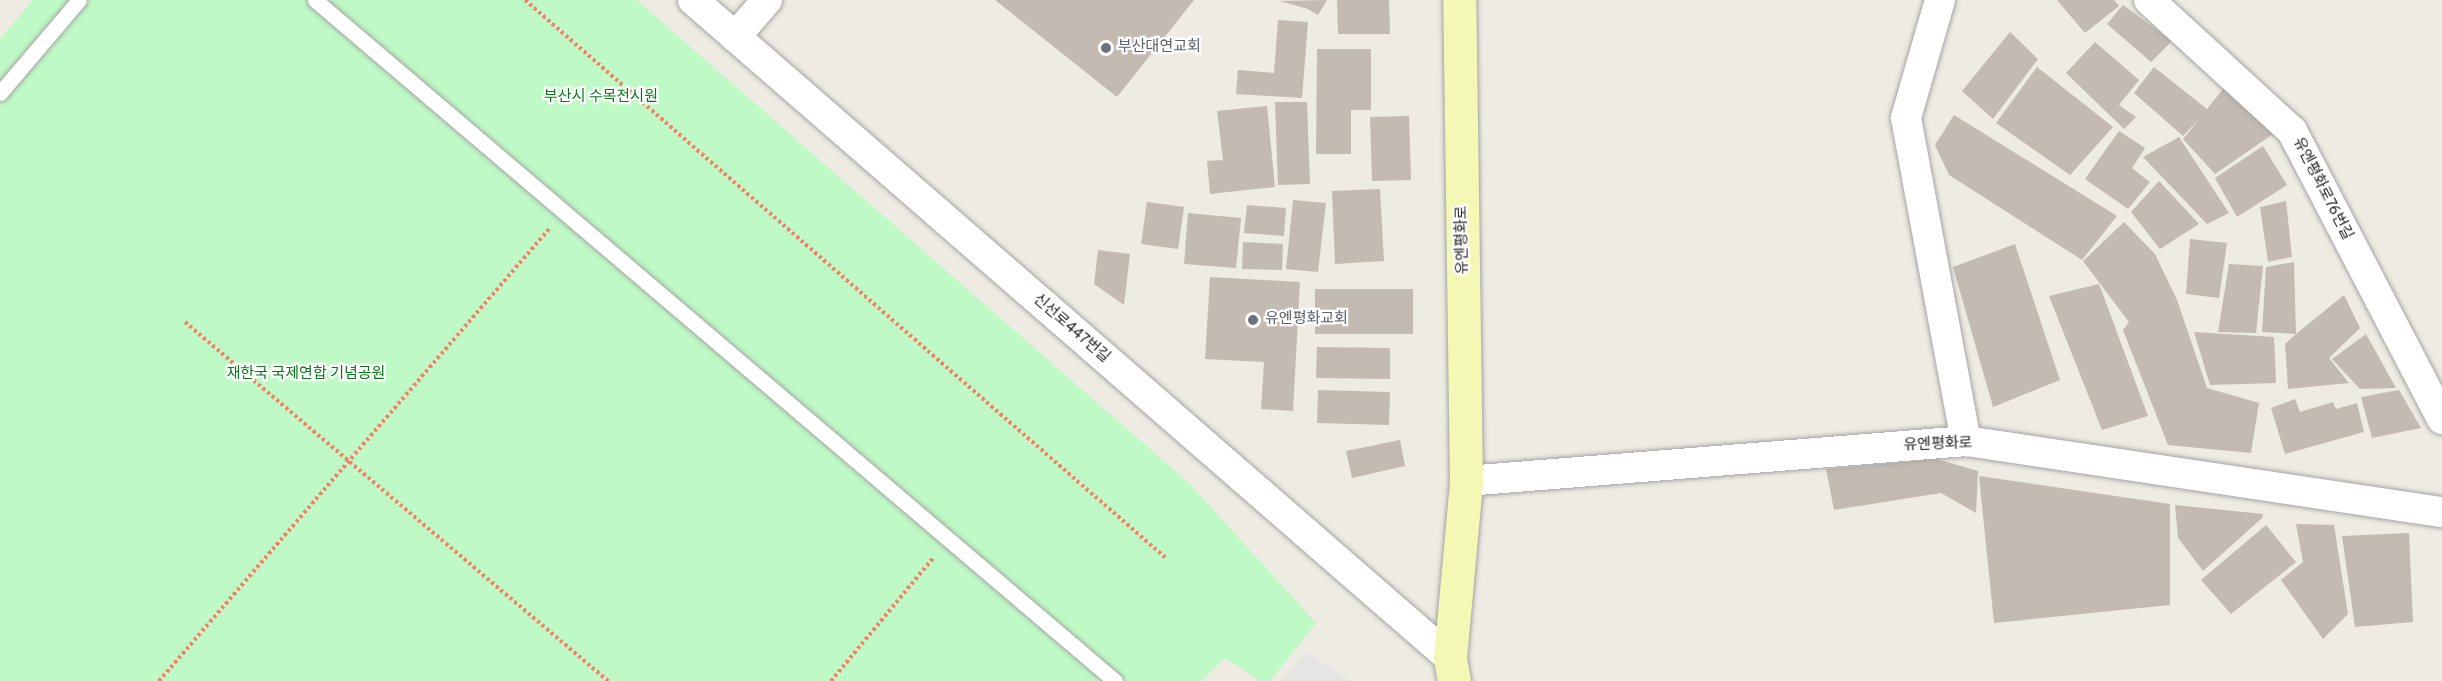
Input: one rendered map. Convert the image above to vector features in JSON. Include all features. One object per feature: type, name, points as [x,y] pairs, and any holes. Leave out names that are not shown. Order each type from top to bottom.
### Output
[{"type":"main road","name":"유엔평화로","points":[[1452,670],[1466,481],[1459,0]]},
{"type":"street","name":"신선로447번길","points":[[693,0],[1452,670]]},
{"type":"street","points":[[735,37],[767,0]]},
{"type":"street","points":[[1940,0],[1906,118],[1966,441]]},
{"type":"street","name":"유엔평화로76번길","points":[[2149,0],[2292,131],[2442,419]]},
{"type":"street","name":"유엔평화로","points":[[1466,481],[1966,441],[2442,512]]},
{"type":"lane","points":[[0,93],[79,0]]},
{"type":"lane","points":[[315,0],[1115,681]]},
{"type":"path","points":[[525,0],[1167,559]]},
{"type":"path","points":[[159,681],[351,462],[564,212]]},
{"type":"path","points":[[185,322],[608,681]]},
{"type":"path","points":[[831,681],[949,540]]},
{"type":"green space","name":"재한국 국제연합 기념공원","points":[[33,0],[637,0],[1189,483],[1316,623],[1270,681],[1260,681],[1225,658],[1201,681],[0,681],[0,39]]},
{"type":"shaded area","points":[[1306,652],[1351,681],[1280,681]]},
{"type":"building","name":"부산대연교회","points":[[995,0],[1194,0],[1117,97]]},
{"type":"building","points":[[1327,0],[1318,15],[1308,9],[1280,1]]},
{"type":"building","points":[[1337,0],[1389,0],[1390,34],[1338,34]]},
{"type":"building","points":[[2057,0],[2114,0],[2119,6],[2085,33]]},
{"type":"building","points":[[2123,5],[2172,41],[2151,62],[2107,24]]},
{"type":"building","points":[[1278,20],[1308,22],[1302,98],[1236,94],[1238,70],[1274,73]]},
{"type":"building","points":[[2010,32],[2038,59],[1993,119],[1962,91]]},
{"type":"building","points":[[2095,42],[2139,80],[2119,105],[2136,117],[2124,129],[2066,73]]},
{"type":"building","points":[[1317,49],[1371,49],[1371,110],[1351,110],[1351,154],[1316,154]]},
{"type":"building","points":[[2037,67],[2113,127],[2070,175],[1996,123]]},
{"type":"building","points":[[2154,67],[2207,109],[2227,84],[2276,132],[2215,174],[2183,139],[2200,118],[2183,136],[2134,93]]},
{"type":"building","points":[[1275,102],[1307,102],[1310,184],[1278,185]]},
{"type":"building","points":[[1267,106],[1275,187],[1210,194],[1207,161],[1223,160],[1217,111]]},
{"type":"building","points":[[1954,115],[2117,216],[2082,260],[1949,175],[1935,145]]},
{"type":"building","points":[[1409,116],[1411,180],[1372,181],[1370,117]]},
{"type":"building","points":[[2119,131],[2145,148],[2132,168],[2150,182],[2128,209],[2085,179]]},
{"type":"building","points":[[2179,137],[2229,213],[2207,224],[2143,157]]},
{"type":"building","points":[[2263,146],[2287,185],[2237,217],[2215,178]]},
{"type":"building","points":[[2159,181],[2199,224],[2160,249],[2131,212]]},
{"type":"building","points":[[1380,189],[1384,261],[1335,264],[1332,191]]},
{"type":"building","points":[[1293,200],[1326,203],[1318,272],[1286,269]]},
{"type":"building","points":[[2286,201],[2292,257],[2268,262],[2260,207]]},
{"type":"building","points":[[1147,202],[1184,207],[1178,249],[1141,244]]},
{"type":"building","points":[[1247,205],[1286,208],[1284,236],[1244,233]]},
{"type":"building","points":[[1188,213],[1241,218],[1236,268],[1184,264]]},
{"type":"building","points":[[2124,222],[2155,254],[2177,300],[2207,388],[2259,403],[2251,453],[2168,445],[2123,330],[2129,322],[2083,261]]},
{"type":"building","points":[[2190,239],[2227,243],[2219,298],[2186,294]]},
{"type":"building","points":[[1243,242],[1283,244],[1282,270],[1242,269]]},
{"type":"building","points":[[2015,244],[2060,380],[1993,407],[1953,267]]},
{"type":"building","points":[[1098,250],[1130,254],[1124,305],[1094,284]]},
{"type":"building","points":[[2294,262],[2296,334],[2262,332],[2266,267]]},
{"type":"building","points":[[2229,264],[2263,266],[2256,333],[2218,332]]},
{"type":"building","name":"유엔평화교회","points":[[1210,277],[1300,282],[1293,411],[1261,409],[1264,362],[1205,359]]},
{"type":"building","points":[[2099,284],[2148,416],[2102,430],[2049,296]]},
{"type":"building","points":[[1315,289],[1413,289],[1413,334],[1315,334]]},
{"type":"building","points":[[2344,295],[2360,328],[2329,358],[2349,383],[2288,389],[2285,344]]},
{"type":"building","points":[[2194,332],[2274,337],[2276,383],[2210,385]]},
{"type":"building","points":[[2366,334],[2396,388],[2360,389],[2332,359]]},
{"type":"building","points":[[1317,347],[1390,348],[1390,379],[1316,378]]},
{"type":"building","points":[[1318,390],[1390,392],[1389,425],[1317,423]]},
{"type":"building","points":[[2399,390],[2421,428],[2372,438],[2361,397]]},
{"type":"building","points":[[2295,399],[2300,412],[2333,402],[2336,409],[2357,403],[2364,432],[2285,454],[2271,408]]},
{"type":"building","points":[[1400,440],[1405,466],[1352,478],[1346,451]]},
{"type":"building","points":[[1937,459],[1978,471],[1976,513],[1941,493],[1834,510],[1826,469]]},
{"type":"building","points":[[1979,476],[2170,504],[2170,605],[1994,623]]},
{"type":"building","points":[[2175,505],[2263,514],[2262,518],[2203,571],[2178,538]]},
{"type":"building","points":[[2296,524],[2334,525],[2348,614],[2323,639],[2281,580],[2303,562]]},
{"type":"building","points":[[2266,525],[2296,562],[2231,614],[2201,580]]},
{"type":"building","points":[[2409,533],[2413,622],[2355,627],[2342,536]]},
{"type":"place","name":"부산대연교회","points":[[1106,48]]},
{"type":"place","name":"유엔평화교회","points":[[1253,320]]},
{"type":"park label","name":"부산시 수목전시원","points":[[601,98]]}]
